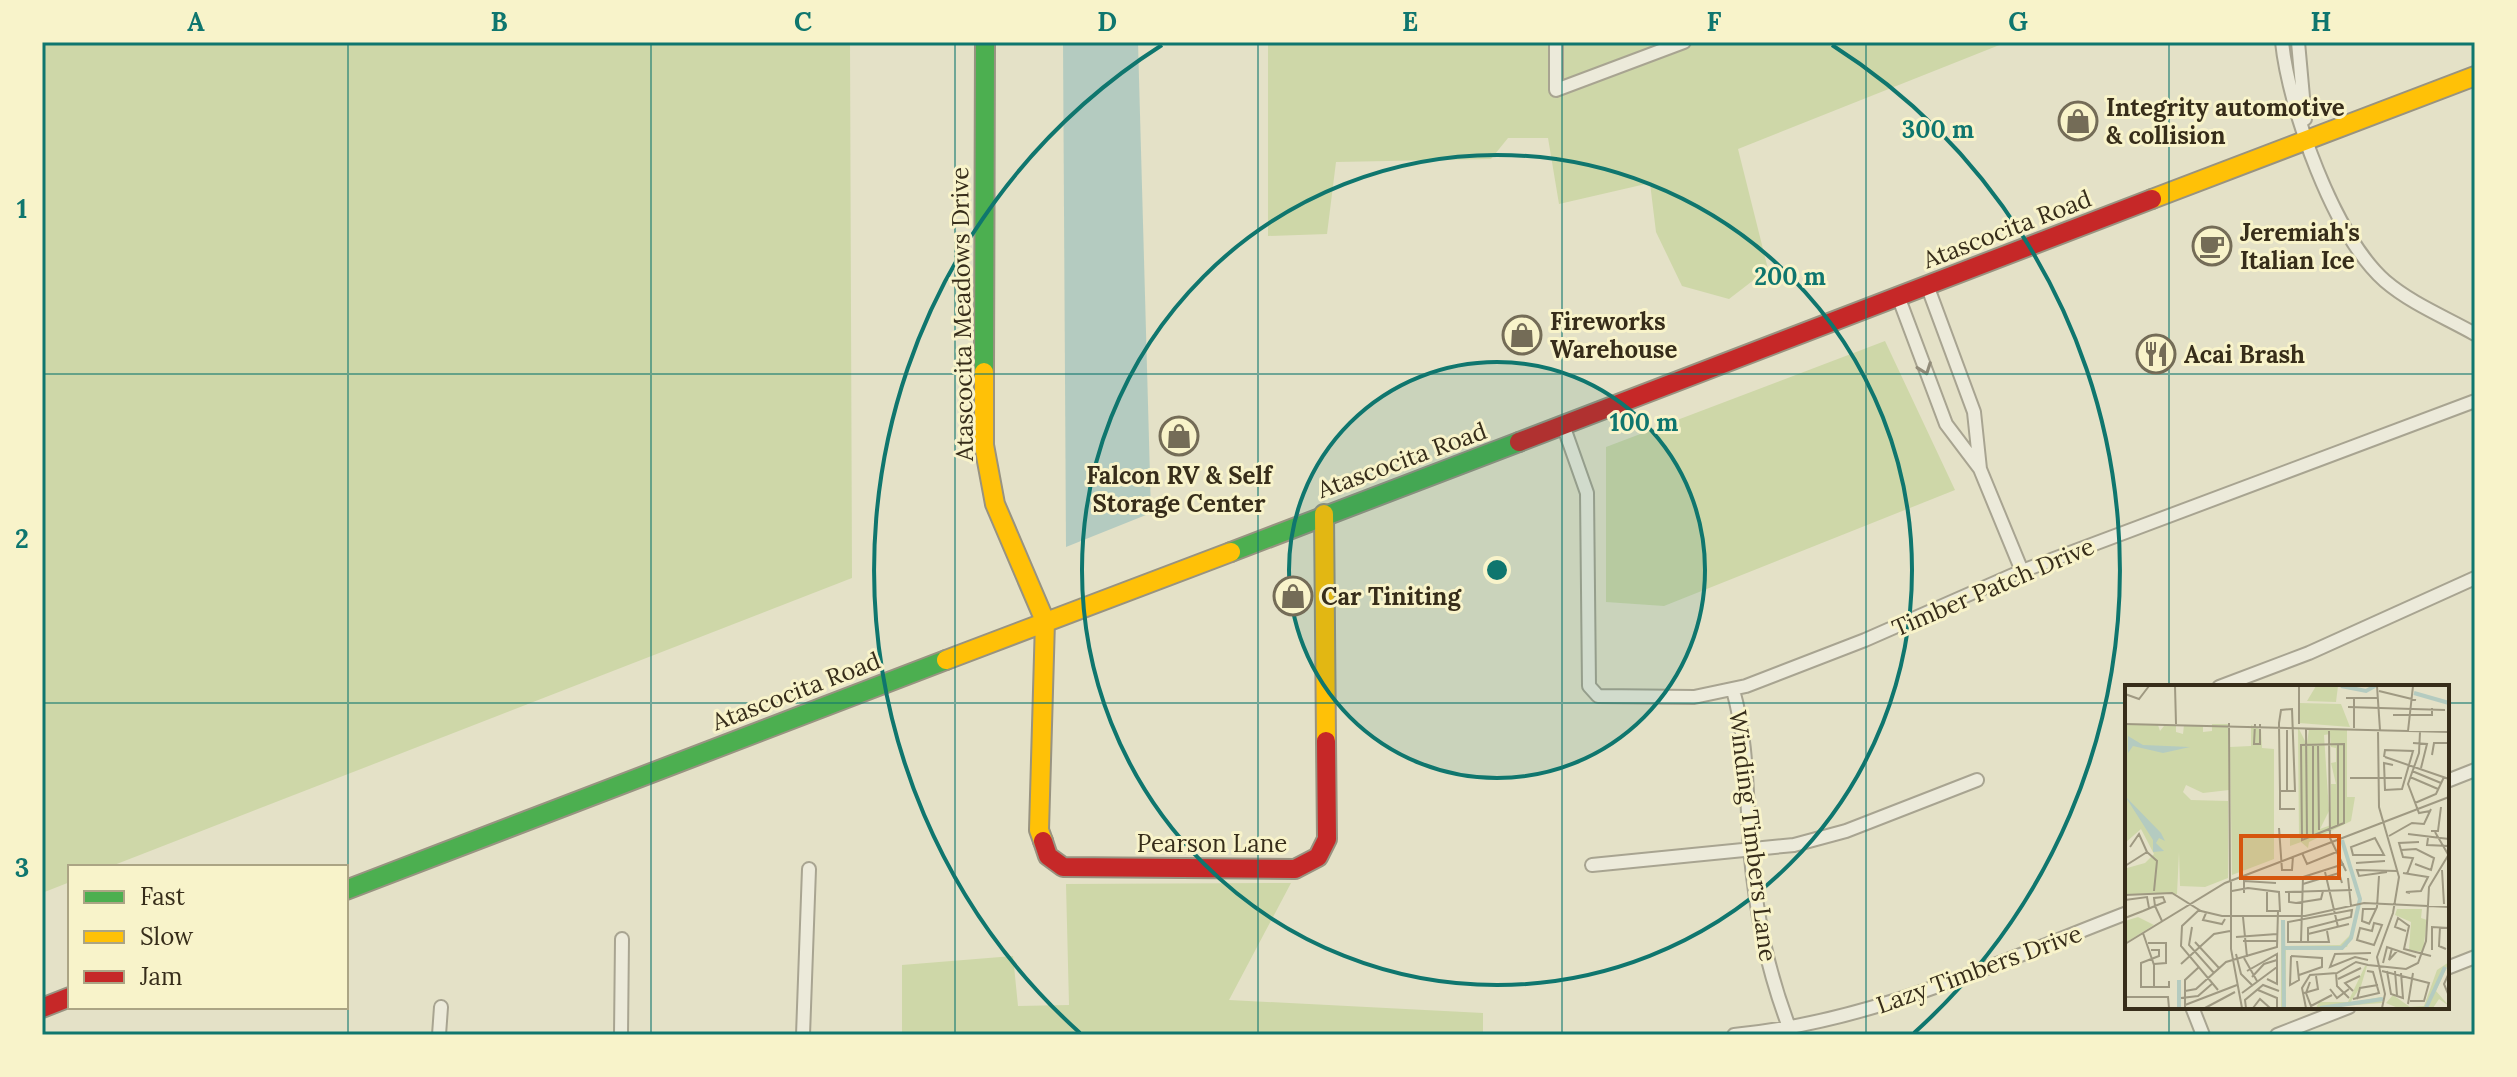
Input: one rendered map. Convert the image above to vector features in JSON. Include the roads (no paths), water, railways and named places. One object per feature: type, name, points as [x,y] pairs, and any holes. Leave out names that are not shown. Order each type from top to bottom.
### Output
[{"type":"main road","name":"Atascocita Meadows Drive","points":[[985,42],[986,466],[998,512],[1045,621]]},
{"type":"main road","name":"Atascocita Road","points":[[348,889],[2475,76]]},
{"type":"main road","name":"Pearson Lane","points":[[1045,621],[1039,830],[1048,856],[1063,867],[1295,869],[1318,857],[1327,839],[1324,514]]},
{"type":"main road","points":[[42,1008],[68,998]]},
{"type":"street","points":[[1556,42],[1556,90],[1684,42]]},
{"type":"street","points":[[2282,42],[2286,81],[2342,225],[2375,271],[2429,310],[2475,334]]},
{"type":"street","points":[[2298,42],[2308,138]]},
{"type":"street","points":[[2286,81],[2298,60]]},
{"type":"street","points":[[1927,285],[1974,412],[1980,469]]},
{"type":"street","points":[[1898,296],[1946,424],[1980,469],[2022,571]]},
{"type":"street","name":"Timber Patch Drive","points":[[1563,425],[1587,493],[1589,686],[1598,696],[1694,697],[1733,690],[1865,640],[2022,571],[2475,401]]},
{"type":"street","points":[[2224,685],[2309,653],[2475,578]]},
{"type":"street","name":"Winding Timbers Lane","points":[[1733,690],[1744,740],[1750,849],[1762,944],[1789,1027]]},
{"type":"street","points":[[2449,780],[2475,770]]},
{"type":"street","points":[[1592,865],[1794,845],[1846,831],[1977,780]]},
{"type":"street","points":[[803,1035],[809,869]]},
{"type":"street","name":"Lazy Timbers Drive","points":[[1734,1035],[1874,1009],[2125,914]]},
{"type":"street","points":[[621,1035],[622,939]]},
{"type":"street","points":[[2449,967],[2475,957]]},
{"type":"street","points":[[439,1035],[441,1007]]},
{"type":"street","points":[[2193,1009],[2203,1035]]},
{"type":"street","points":[[2277,1035],[2344,1009]]},
{"type":"place","name":"Integrity automotive & collision","points":[[2078,121]]},
{"type":"place","name":"Jeremiah's Italian Ice","points":[[2212,246]]},
{"type":"place","name":"Fireworks Warehouse","points":[[1522,335]]},
{"type":"place","name":"Acai Brash","points":[[2156,354]]},
{"type":"place","name":"Falcon RV & Self Storage Center","points":[[1179,436]]},
{"type":"place","name":"Car Tiniting","points":[[1293,596]]}]
